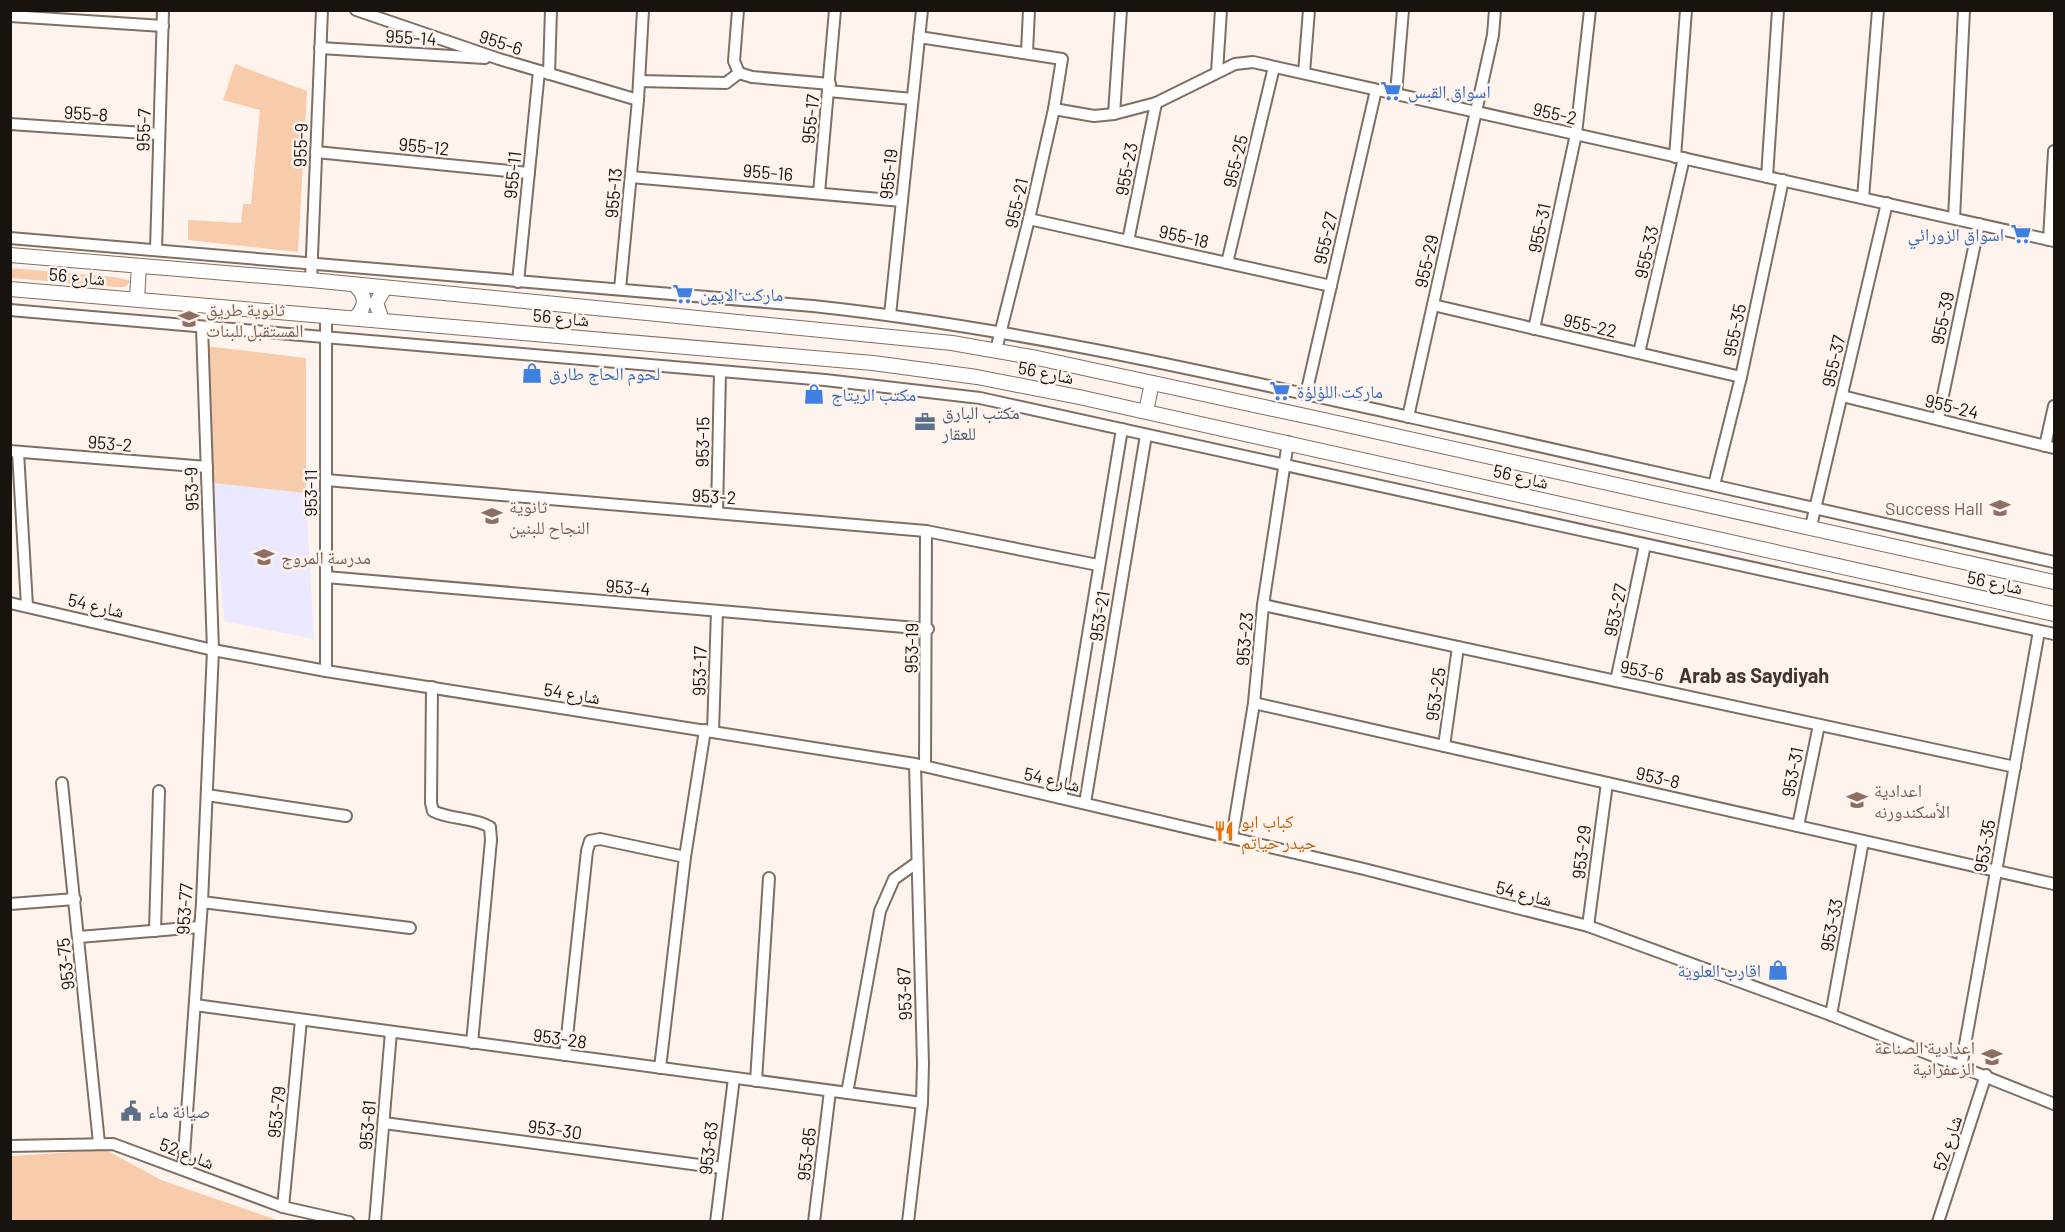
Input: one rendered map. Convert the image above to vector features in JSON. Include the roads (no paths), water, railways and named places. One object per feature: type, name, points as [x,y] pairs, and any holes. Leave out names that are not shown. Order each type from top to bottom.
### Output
[{"type":"street","name":"955-7","points":[[156,250],[163,10]]},
{"type":"street","name":"955-9","points":[[310,280],[322,10]]},
{"type":"street","name":"955-6","points":[[356,10],[499,59],[638,100]]},
{"type":"street","name":"955-11","points":[[518,282],[529,172],[551,10]]},
{"type":"street","name":"955-13","points":[[620,289],[638,100],[643,10]]},
{"type":"street","points":[[738,10],[735,61],[739,73]]},
{"type":"street","name":"955-17","points":[[819,193],[830,88],[835,10]]},
{"type":"street","name":"955-19","points":[[890,315],[922,10]]},
{"type":"street","points":[[919,37],[1027,52],[1029,10]]},
{"type":"street","points":[[1114,114],[1121,10]]},
{"type":"street","points":[[1217,72],[1221,10]]},
{"type":"street","points":[[1304,74],[1309,10]]},
{"type":"street","points":[[1396,94],[1403,10]]},
{"type":"street","name":"955-29","points":[[1408,417],[1493,34],[1495,10]]},
{"type":"street","name":"955-31","points":[[1534,329],[1576,134],[1590,10]]},
{"type":"street","name":"955-33","points":[[1640,353],[1680,158],[1686,10]]},
{"type":"street","points":[[1767,177],[1778,10]]},
{"type":"street","points":[[1863,198],[1878,10]]},
{"type":"street","points":[[1954,218],[1964,10]]},
{"type":"street","points":[[10,16],[163,26]]},
{"type":"street","name":"955-14","points":[[320,48],[499,59]]},
{"type":"street","name":"955-21","points":[[996,350],[1029,219],[1054,109],[1062,62],[1060,57],[1027,52]]},
{"type":"street","name":"955-2","points":[[1054,109],[1095,116],[1114,114],[1156,103],[1217,72],[1236,64],[1252,62],[2052,240]]},
{"type":"street","name":"955-25","points":[[1227,263],[1274,67]]},
{"type":"street","points":[[639,81],[726,83],[739,73]]},
{"type":"street","points":[[739,73],[752,77],[912,99]]},
{"type":"street","name":"955-27","points":[[1306,394],[1376,90]]},
{"type":"street","name":"955-23","points":[[1128,241],[1156,103]]},
{"type":"street","name":"955-8","points":[[10,124],[159,134]]},
{"type":"street","points":[[2052,240],[2055,151]]},
{"type":"street","name":"955-12","points":[[316,152],[529,172]]},
{"type":"street","name":"955-16","points":[[631,177],[902,201]]},
{"type":"street","name":"955-35","points":[[1714,485],[1783,180]]},
{"type":"street","name":"955-37","points":[[1811,526],[1887,203]]},
{"type":"street","name":"955-18","points":[[1029,219],[1331,286]]},
{"type":"street","name":"955-39","points":[[1938,419],[1979,224]]},
{"type":"street","points":[[10,238],[620,289],[890,315],[1000,331],[1306,394],[2055,562]]},
{"type":"street","name":"شارع 56","points":[[10,255],[310,280],[862,333],[996,350],[1811,526],[2055,582]]},
{"type":"street","points":[[137,299],[139,266]]},
{"type":"street","points":[[355,318],[362,311],[365,302],[363,292],[356,286]]},
{"type":"street","points":[[382,320],[376,303],[385,288]]},
{"type":"street","name":"شارع 56","points":[[10,289],[894,365],[1028,386],[2055,614]]},
{"type":"street","name":"955-22","points":[[1433,305],[1740,377]]},
{"type":"street","points":[[10,310],[877,385],[980,398],[1285,467],[2055,634]]},
{"type":"street","name":"953-11","points":[[326,315],[326,671]]},
{"type":"street","name":"953-9","points":[[202,327],[213,650]]},
{"type":"street","name":"953-15","points":[[717,513],[720,372]]},
{"type":"street","points":[[1146,411],[1152,383]]},
{"type":"street","name":"955-24","points":[[1842,396],[2050,447]]},
{"type":"street","points":[[2050,447],[2055,406]]},
{"type":"street","name":"953-21","points":[[1061,798],[1122,429]]},
{"type":"street","name":"953-21","points":[[1085,803],[1146,435]]},
{"type":"street","name":"953-23","points":[[1232,838],[1254,703],[1263,605],[1288,442]]},
{"type":"street","points":[[14,452],[27,606]]},
{"type":"street","name":"953-2","points":[[14,452],[207,467]]},
{"type":"street","name":"953-2","points":[[326,480],[927,531],[1098,565]]},
{"type":"street","name":"953-19","points":[[920,765],[928,629],[927,531]]},
{"type":"street","name":"953-27","points":[[1616,681],[1646,545]]},
{"type":"street","name":"953-4","points":[[326,577],[928,629]]},
{"type":"street","name":"شارع 54","points":[[10,603],[213,650],[326,671],[920,765],[1232,838],[1588,926],[1831,1015],[2055,1104]]},
{"type":"street","name":"953-6","points":[[1263,605],[2015,767]]},
{"type":"street","name":"953-17","points":[[660,1068],[685,856],[709,731],[717,611]]},
{"type":"street","name":"953-35","points":[[1961,1067],[2039,631]]},
{"type":"street","name":"953-25","points":[[1444,746],[1458,647]]},
{"type":"street","name":"953-77","points":[[183,1169],[202,902],[213,650]]},
{"type":"street","points":[[432,687],[430,803],[433,811],[442,816],[483,823],[490,827],[491,840],[472,1043]]},
{"type":"street","name":"953-8","points":[[1254,703],[2055,884]]},
{"type":"street","name":"953-31","points":[[1798,826],[1819,725]]},
{"type":"street","name":"953-87","points":[[908,1221],[922,1103],[923,1064],[915,864],[920,765]]},
{"type":"street","name":"953-75","points":[[62,783],[99,1143]]},
{"type":"street","name":"953-29","points":[[1588,926],[1607,783]]},
{"type":"street","points":[[155,931],[159,791]]},
{"type":"street","points":[[207,795],[346,816]]},
{"type":"street","points":[[565,1055],[587,850],[591,841],[600,839],[685,856]]},
{"type":"street","name":"953-33","points":[[1831,1015],[1863,841]]},
{"type":"street","points":[[847,1093],[880,911],[894,879],[915,864]]},
{"type":"street","points":[[756,1081],[769,878]]},
{"type":"street","points":[[10,904],[75,898]]},
{"type":"street","points":[[202,902],[410,928]]},
{"type":"street","points":[[79,937],[200,927]]},
{"type":"street","name":"953-28","points":[[195,1005],[922,1103]]},
{"type":"street","name":"953-79","points":[[283,1207],[301,1020]]},
{"type":"street","name":"953-81","points":[[375,1221],[391,1032]]},
{"type":"street","name":"شارع 52","points":[[1938,1221],[1986,1076]]},
{"type":"street","name":"953-83","points":[[716,1221],[734,1078]]},
{"type":"street","name":"953-85","points":[[814,1221],[830,1091]]},
{"type":"street","name":"953-30","points":[[384,1123],[722,1168]]},
{"type":"street","name":"شارع 52","points":[[10,1146],[99,1143],[124,1147],[283,1207],[349,1221]]},
{"type":"place","name":"اسواق القبس","points":[[1391,91]]},
{"type":"place","name":"اسواق الزورائي","points":[[2021,234]]},
{"type":"place","name":"ماركت الايمن","points":[[683,294]]},
{"type":"place","name":"ثانوية طريق المستقبل للبنات","points":[[189,319]]},
{"type":"place","name":"لحوم الحاج طارق","points":[[532,373]]},
{"type":"place","name":"ماركت اللؤلؤة","points":[[1280,391]]},
{"type":"place","name":"مكتب الريتاج","points":[[814,394]]},
{"type":"place","name":"مكتب البارق للعقار","points":[[925,422]]},
{"type":"place","name":"Success Hall","points":[[2000,508]]},
{"type":"place","name":"ثانوية النجاح للبنين","points":[[492,516]]},
{"type":"place","name":"مدرسة المروج","points":[[264,557]]},
{"type":"place","name":"اعدادية الأسكندورنه","points":[[1857,800]]},
{"type":"place","name":"كباب ابو حيدر حياتم","points":[[1224,831]]},
{"type":"place","name":"اقارب العلوية","points":[[1778,970]]},
{"type":"place","name":"اعدادية الصناعة الزعفرانية","points":[[1992,1057]]},
{"type":"place","name":"صيانة ماء","points":[[131,1111]]},
{"type":"district","name":"Arab as Saydiyah","points":[[1754,675]]}]
